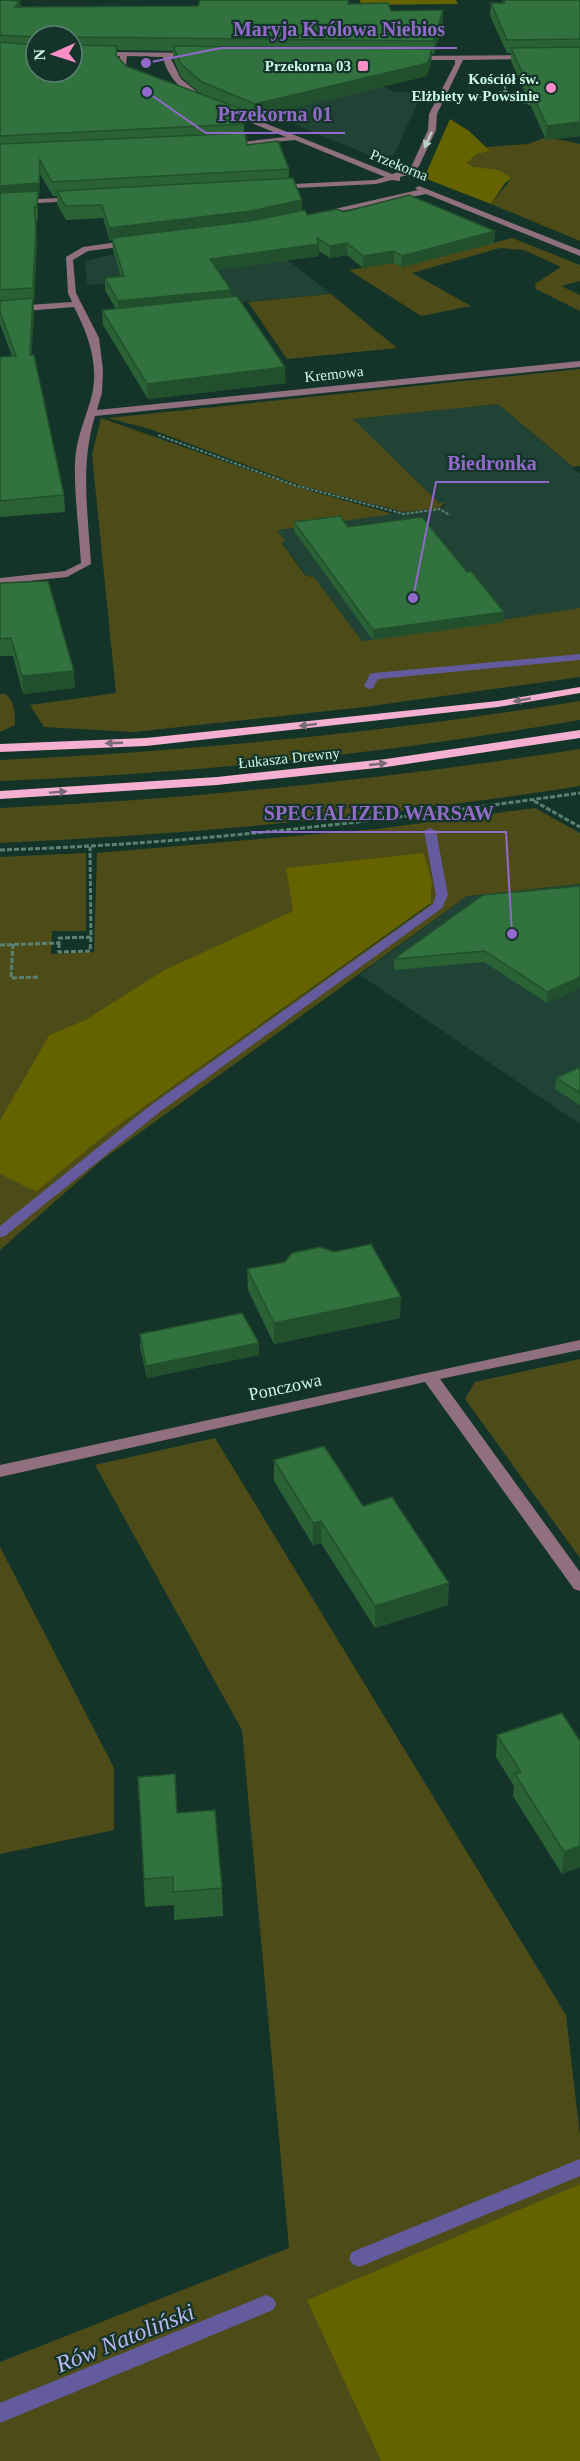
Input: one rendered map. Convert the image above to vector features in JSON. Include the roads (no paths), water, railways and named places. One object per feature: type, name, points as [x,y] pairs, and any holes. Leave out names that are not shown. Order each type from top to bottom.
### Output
[{"type":"main road","name":"Łukasza Drewny","points":[[0,748],[146,742],[498,705],[580,690]]},
{"type":"main road","name":"Łukasza Drewny","points":[[0,795],[239,778],[386,763],[580,734]]},
{"type":"street","points":[[101,54],[200,55]]},
{"type":"street","points":[[123,54],[124,71],[138,79]]},
{"type":"street","points":[[166,55],[168,66],[179,82],[208,103],[185,97]]},
{"type":"street","points":[[398,58],[538,57]]},
{"type":"street","points":[[271,188],[376,182],[395,178],[415,166],[432,130],[433,114],[459,64],[459,58]]},
{"type":"street","name":"Przekorna","points":[[217,106],[580,253]]},
{"type":"street","points":[[215,144],[295,138]]},
{"type":"street","points":[[306,216],[427,191]]},
{"type":"street","points":[[0,203],[82,198]]},
{"type":"street","points":[[0,581],[58,576],[86,564],[80,462],[84,438],[97,393],[98,370],[94,338],[72,293],[69,263],[72,255],[92,248],[140,243]]},
{"type":"street","points":[[0,310],[78,304]]},
{"type":"street","points":[[87,321],[99,320]]},
{"type":"street","name":"Kremowa","points":[[92,413],[580,364]]},
{"type":"street","name":"Ponczowa","points":[[0,1471],[580,1345]]},
{"type":"street","points":[[429,1376],[580,1585]]},
{"type":"waterway","points":[[369,686],[374,676],[580,657]]},
{"type":"waterway","points":[[0,1233],[156,1108],[438,906],[442,895],[430,831]]},
{"type":"waterway","name":"Rów Natoliński","points":[[359,2258],[580,2167]]},
{"type":"waterway","name":"Rów Natoliński","points":[[0,2413],[266,2304]]},
{"type":"place","name":"Maryja Królowa Niebios","points":[[146,63]]},
{"type":"place","name":"Przekorna 03","points":[[363,66]]},
{"type":"place","name":"Kościół św. Elżbiety w Powsinie","points":[[551,88]]},
{"type":"place","name":"Przekorna 01","points":[[147,92]]},
{"type":"place","name":"Biedronka","points":[[413,598]]},
{"type":"place","name":"SPECIALIZED WARSAW","points":[[512,934]]}]
